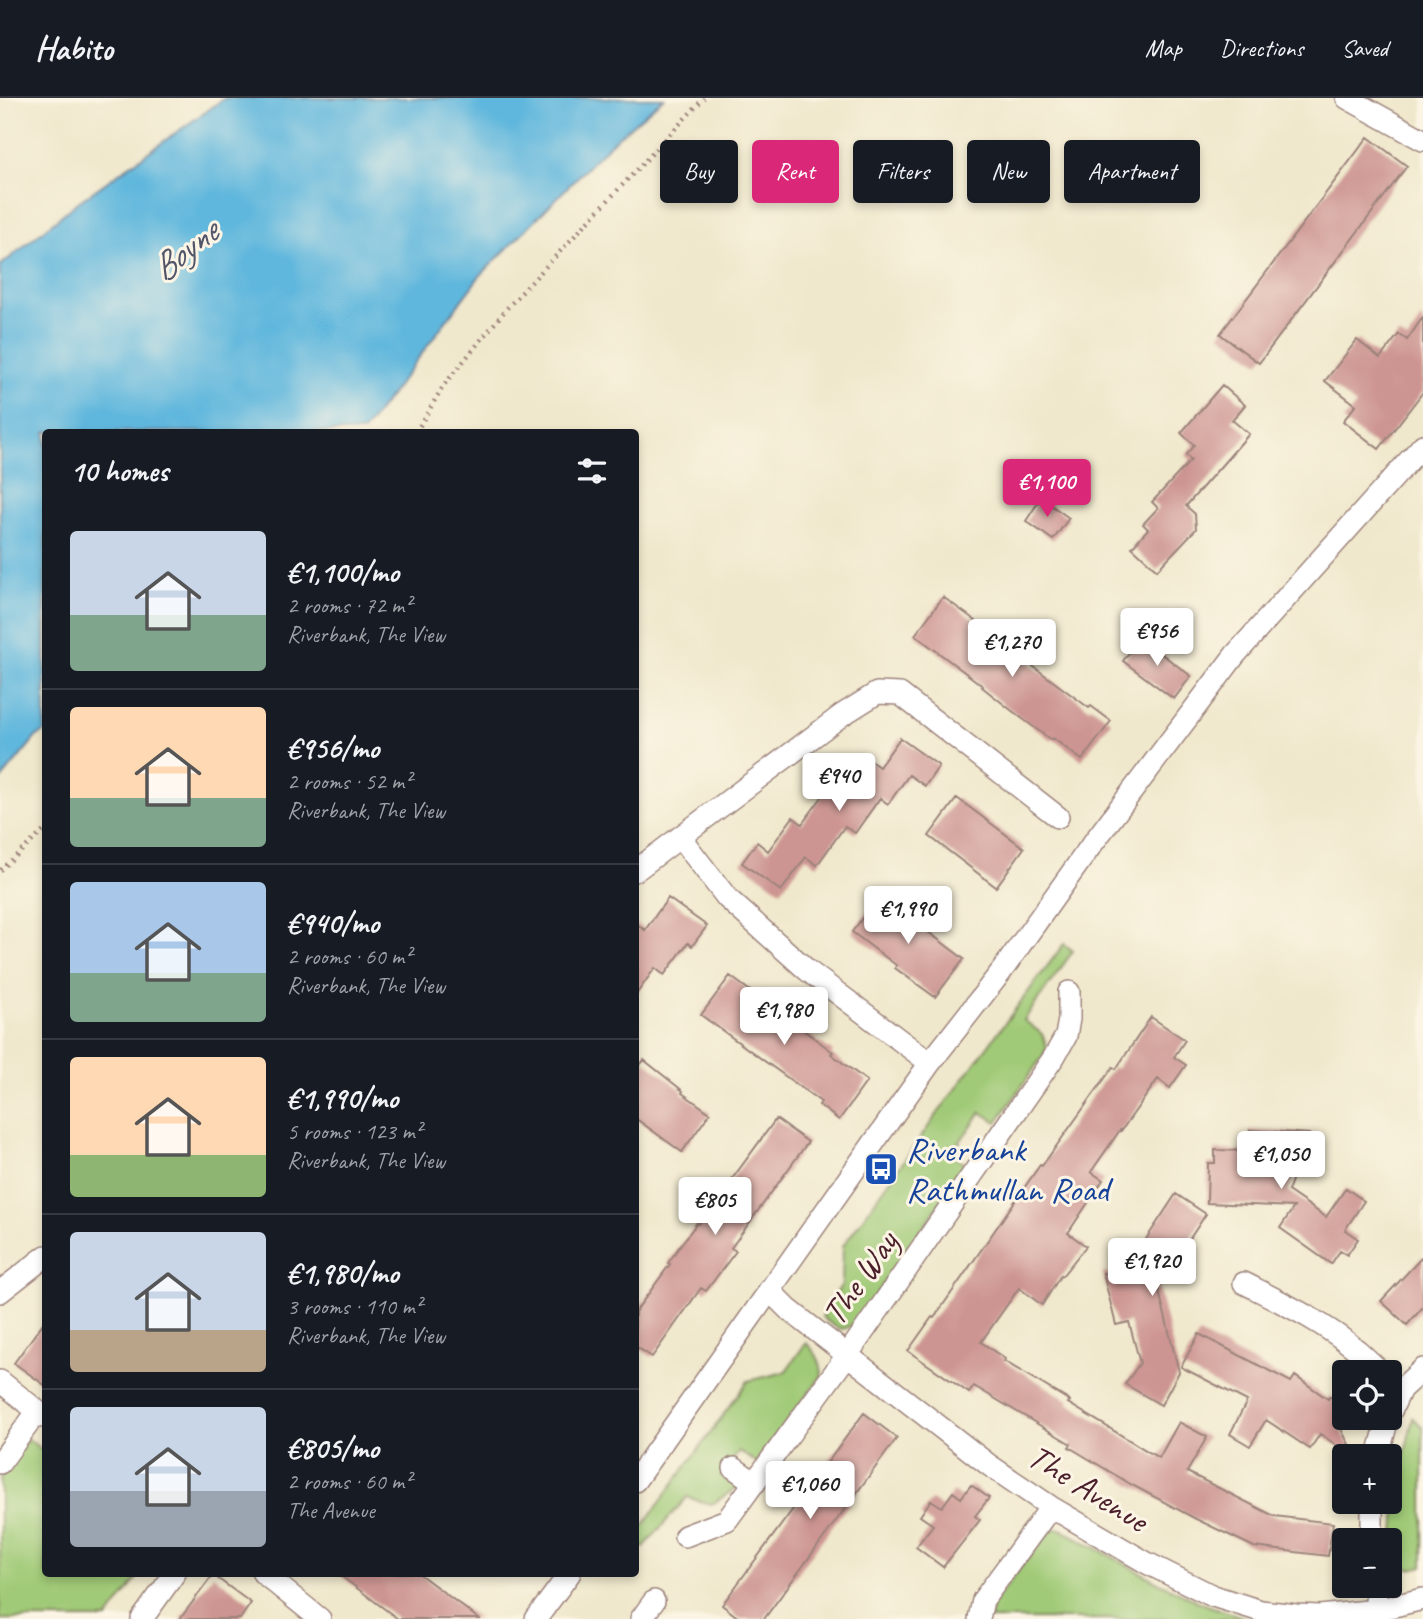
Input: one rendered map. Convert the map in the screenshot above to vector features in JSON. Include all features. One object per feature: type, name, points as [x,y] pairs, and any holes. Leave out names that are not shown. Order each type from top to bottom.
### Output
[{"type":"street","points":[[1347,98],[1423,140]]},
{"type":"street","points":[[639,1474],[930,1063],[1001,972],[1090,847],[1235,655],[1423,445]]},
{"type":"street","points":[[639,868],[842,715],[877,693],[900,694],[1058,817]]},
{"type":"street","points":[[680,837],[727,898],[807,970],[930,1063]]},
{"type":"street","name":"The Way","points":[[685,1536],[727,1520],[848,1354],[1054,1057],[1066,1036],[1069,992]]},
{"type":"street","points":[[0,1292],[42,1259]]},
{"type":"street","points":[[1244,1283],[1299,1312],[1356,1349],[1368,1360]]},
{"type":"street","name":"The Avenue","points":[[769,1290],[784,1306],[989,1465],[1051,1507],[1147,1563],[1213,1595],[1261,1611],[1320,1616],[1377,1610],[1423,1599]]},
{"type":"street","points":[[1402,1380],[1423,1369]]},
{"type":"street","points":[[0,1381],[41,1415],[0,1463]]},
{"type":"street","points":[[734,1468],[755,1483]]},
{"type":"street","points":[[979,1619],[984,1600],[1051,1507]]},
{"type":"street","points":[[142,1619],[172,1577]]},
{"type":"street","points":[[268,1577],[320,1619]]},
{"type":"street","points":[[536,1619],[567,1577]]},
{"type":"street","points":[[1376,1598],[1377,1610]]},
{"type":"street","points":[[641,1619],[654,1601]]},
{"type":"path","points":[[418,429],[444,385],[508,307],[704,98]]},
{"type":"path","points":[[0,870],[42,833]]},
{"type":"green space","points":[[1064,944],[1073,951],[1024,1020],[1042,1034],[1047,1047],[1044,1054],[997,1122],[981,1112],[951,1154],[967,1165],[857,1321],[847,1328],[835,1327],[822,1317],[842,1284],[843,1246]]},
{"type":"green space","points":[[806,1343],[817,1357],[822,1375],[757,1463],[739,1451],[721,1476],[738,1487],[712,1504],[687,1497],[644,1547],[639,1543],[639,1531],[748,1381],[785,1372]]},
{"type":"green space","points":[[1413,1418],[1423,1427],[1423,1566],[1408,1569],[1402,1568],[1402,1528],[1394,1528],[1396,1514],[1402,1514],[1402,1466]]},
{"type":"green space","points":[[28,1439],[42,1450],[42,1577],[138,1577],[107,1619],[0,1619],[0,1479]]},
{"type":"green space","points":[[1054,1529],[1061,1529],[1201,1603],[1248,1619],[990,1619],[993,1604],[1045,1536]]},
{"type":"water","name":"Boyne","points":[[225,98],[664,98],[611,143],[479,277],[365,429],[42,429],[42,733],[0,781],[0,266],[74,205]]},
{"type":"building","points":[[1368,137],[1407,166],[1259,363],[1220,334]]},
{"type":"building","points":[[1423,317],[1423,392],[1379,449],[1343,421],[1356,405],[1325,381],[1357,340],[1380,358],[1399,334],[1407,340]]},
{"type":"building","points":[[1222,385],[1245,405],[1232,420],[1249,434],[1186,506],[1195,514],[1196,529],[1157,570],[1132,547],[1148,529],[1143,524],[1158,508],[1152,502],[1191,460],[1186,455],[1194,445],[1181,433]]},
{"type":"building","points":[[1041,498],[1069,518],[1053,540],[1026,521]]},
{"type":"building","points":[[943,597],[1089,708],[1091,706],[1111,721],[1082,760],[1053,738],[1051,740],[915,635]]},
{"type":"building","points":[[1140,638],[1191,676],[1174,699],[1123,661]]},
{"type":"building","points":[[900,738],[939,766],[925,786],[909,775],[888,804],[880,798],[855,833],[845,826],[817,865],[806,857],[781,891],[742,863],[757,842],[768,851],[793,817],[802,824],[831,785],[838,790],[864,756],[879,767]]},
{"type":"building","points":[[957,798],[1024,848],[996,887],[929,836]]},
{"type":"building","points":[[880,894],[964,959],[935,997],[852,932]]},
{"type":"building","points":[[668,898],[707,926],[692,946],[688,943],[664,975],[655,968],[639,990],[639,926],[645,930]]},
{"type":"building","points":[[730,976],[833,1052],[831,1054],[867,1081],[839,1120],[819,1105],[821,1102],[701,1015]]},
{"type":"building","points":[[1151,1017],[1185,1040],[1174,1057],[1186,1065],[1170,1088],[1158,1079],[1091,1172],[1103,1180],[1068,1233],[1086,1246],[1061,1275],[1042,1305],[1019,1288],[981,1342],[1005,1359],[1004,1361],[1070,1401],[1068,1403],[1159,1458],[1179,1422],[1207,1437],[1187,1472],[1274,1516],[1333,1523],[1328,1556],[1254,1547],[1196,1519],[1132,1485],[1069,1447],[1071,1444],[974,1386],[969,1393],[908,1351],[932,1317],[934,1318],[1040,1165],[1042,1166],[1113,1067],[1116,1069]]},
{"type":"building","points":[[644,1060],[710,1113],[682,1152],[639,1121],[639,1066]]},
{"type":"building","points":[[776,1119],[808,1142],[731,1248],[736,1251],[706,1291],[701,1288],[652,1357],[639,1349],[639,1307],[682,1243],[697,1223],[699,1224]]},
{"type":"building","points":[[1250,1130],[1309,1134],[1288,1191],[1326,1217],[1346,1188],[1364,1201],[1345,1230],[1358,1239],[1347,1255],[1340,1251],[1331,1264],[1280,1228],[1294,1207],[1207,1203],[1208,1163],[1215,1163],[1215,1150],[1249,1151]]},
{"type":"building","points":[[1176,1194],[1206,1214],[1158,1287],[1179,1372],[1161,1405],[1125,1384],[1140,1363],[1129,1322],[1116,1325],[1103,1273],[1115,1275],[1130,1253],[1135,1256]]},
{"type":"building","points":[[1423,1256],[1423,1307],[1407,1325],[1381,1301]]},
{"type":"building","points":[[42,1324],[42,1383],[14,1363]]},
{"type":"building","points":[[1199,1334],[1291,1382],[1295,1376],[1328,1399],[1332,1397],[1332,1430],[1342,1430],[1349,1444],[1335,1444],[1320,1434],[1310,1449],[1266,1420],[1250,1446],[1230,1434],[1247,1401],[1181,1367]]},
{"type":"building","points":[[864,1413],[897,1438],[764,1619],[740,1619],[722,1605]]},
{"type":"building","points":[[971,1485],[989,1498],[975,1516],[980,1520],[943,1567],[916,1547],[933,1525],[920,1516],[931,1500],[942,1507],[953,1492],[961,1498]]},
{"type":"building","points":[[212,1577],[216,1577],[251,1603],[240,1619],[180,1619]]},
{"type":"building","points":[[342,1577],[423,1577],[479,1619],[398,1619]]},
{"type":"place","name":"Riverbank Rathmullan Road","points":[[881,1169]]}]
